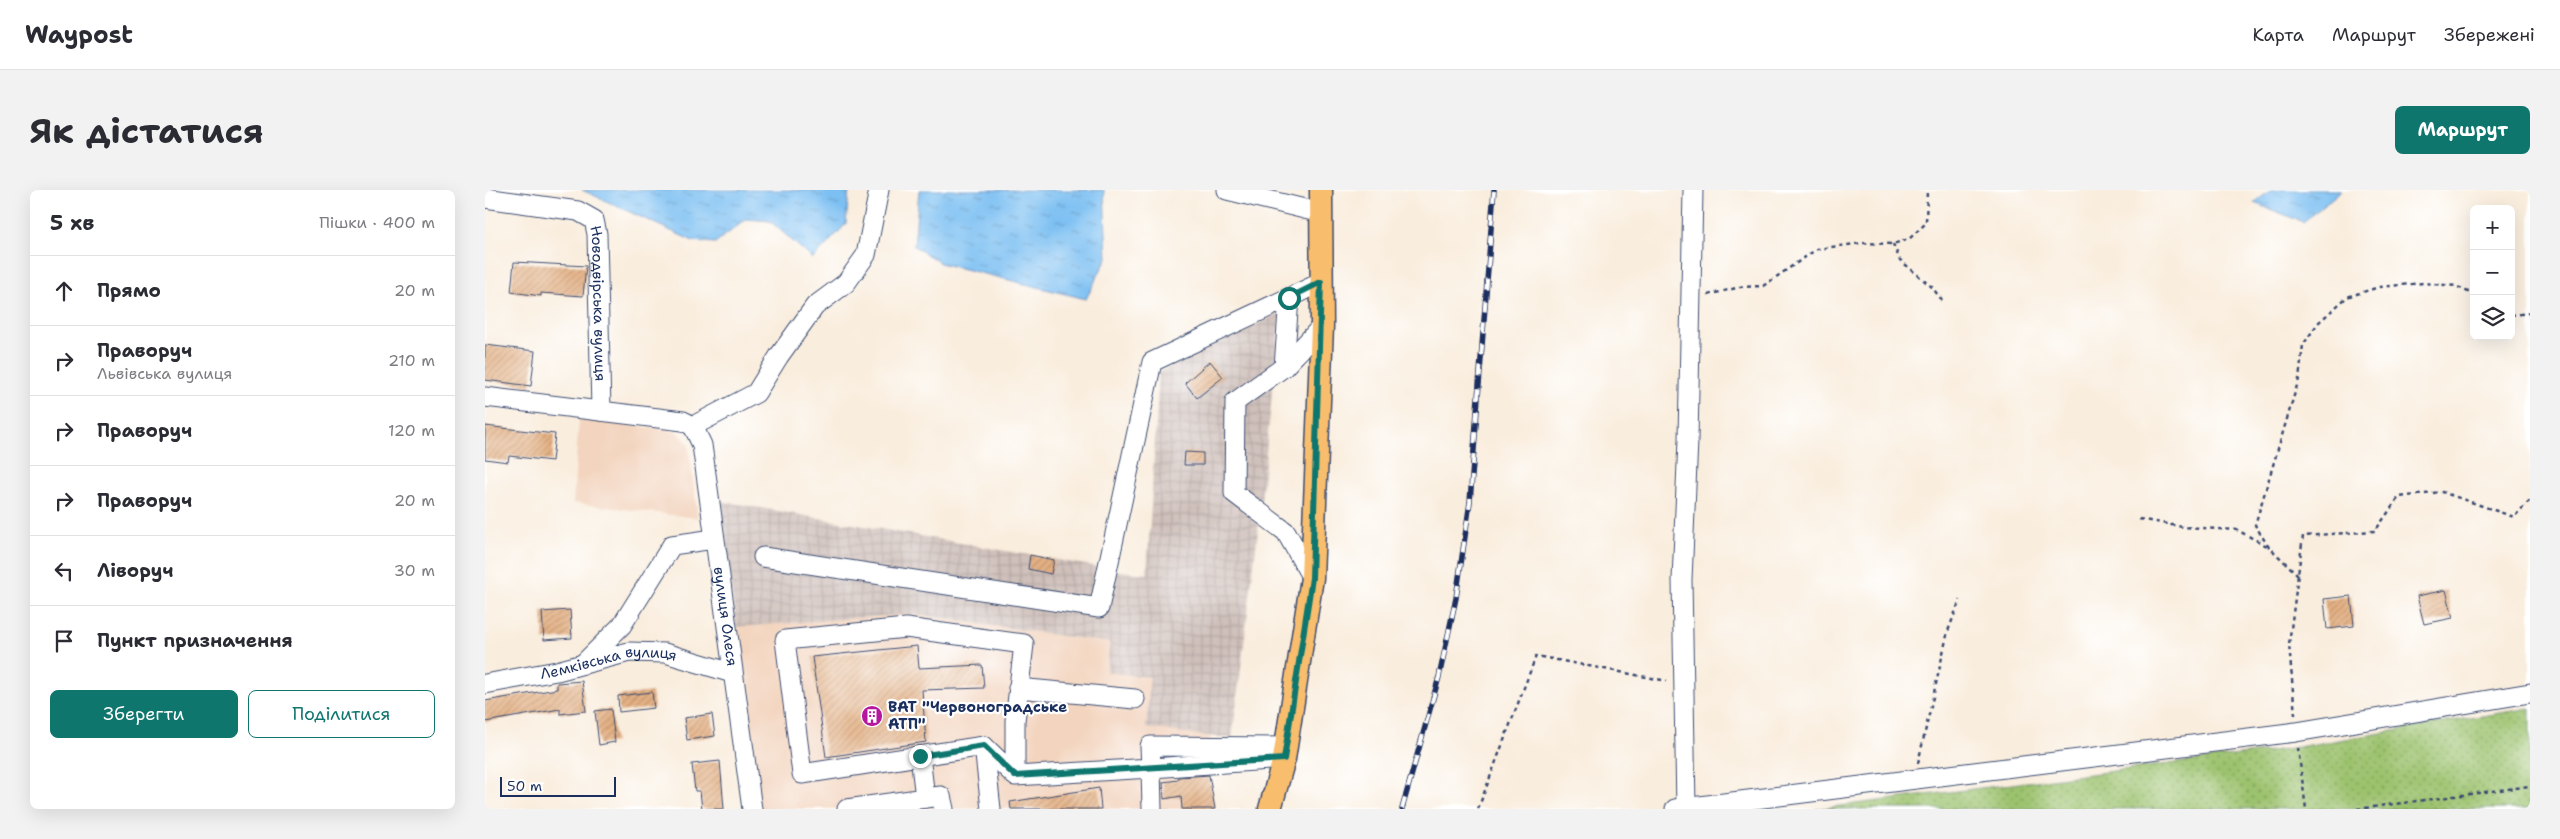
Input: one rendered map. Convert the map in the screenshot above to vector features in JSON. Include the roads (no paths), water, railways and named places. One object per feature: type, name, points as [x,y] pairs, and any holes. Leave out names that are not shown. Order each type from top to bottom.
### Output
[{"type":"main road","points":[[1270,809],[1285,753],[1312,578],[1322,326],[1321,190]]},
{"type":"street","points":[[485,397],[683,421],[693,426],[756,393],[779,356],[815,306],[846,282],[867,255],[879,190]]},
{"type":"street","points":[[1227,190],[1321,213]]},
{"type":"street","points":[[1693,190],[1688,440],[1681,580],[1683,684],[1681,808],[2296,732],[2530,693]]},
{"type":"street","name":"Новодвірська вулиця","points":[[485,198],[578,211],[594,220],[597,234],[601,411]]},
{"type":"street","points":[[763,557],[1099,608],[1152,362],[1321,282]]},
{"type":"street","points":[[1284,367],[1289,298]]},
{"type":"street","points":[[1312,578],[1286,532],[1234,492],[1235,402],[1284,367],[1322,326]]},
{"type":"street","name":"вулиця Олеся","points":[[693,426],[702,445],[731,673],[752,809]]},
{"type":"street","points":[[584,663],[622,625],[672,545],[715,539]]},
{"type":"street","points":[[984,746],[802,774],[785,640],[905,628],[1024,644],[1015,721],[1015,776]]},
{"type":"street","name":"Лемківська вулиця","points":[[485,684],[629,652],[665,653],[731,673]]},
{"type":"street","points":[[1018,688],[1135,699]]},
{"type":"street","points":[[984,746],[1015,776],[1151,768],[1285,753]]},
{"type":"street","points":[[984,746],[991,809]]},
{"type":"street","points":[[920,756],[925,798]]},
{"type":"street","points":[[1151,768],[1152,809]]},
{"type":"street","points":[[847,809],[941,796],[944,809]]},
{"type":"water","points":[[582,190],[849,190],[846,224],[813,259],[770,221],[747,219],[715,243],[693,241]]},
{"type":"water","points":[[919,190],[1104,190],[1107,258],[1086,299],[940,263],[914,246]]},
{"type":"water","points":[[2271,190],[2342,190],[2303,222],[2254,203]]},
{"type":"railway","points":[[1402,809],[1439,677],[1456,598],[1470,502],[1494,190]]},
{"type":"place","name":"ВАТ \"Червоноградське АТП\"","points":[[872,716]]}]
